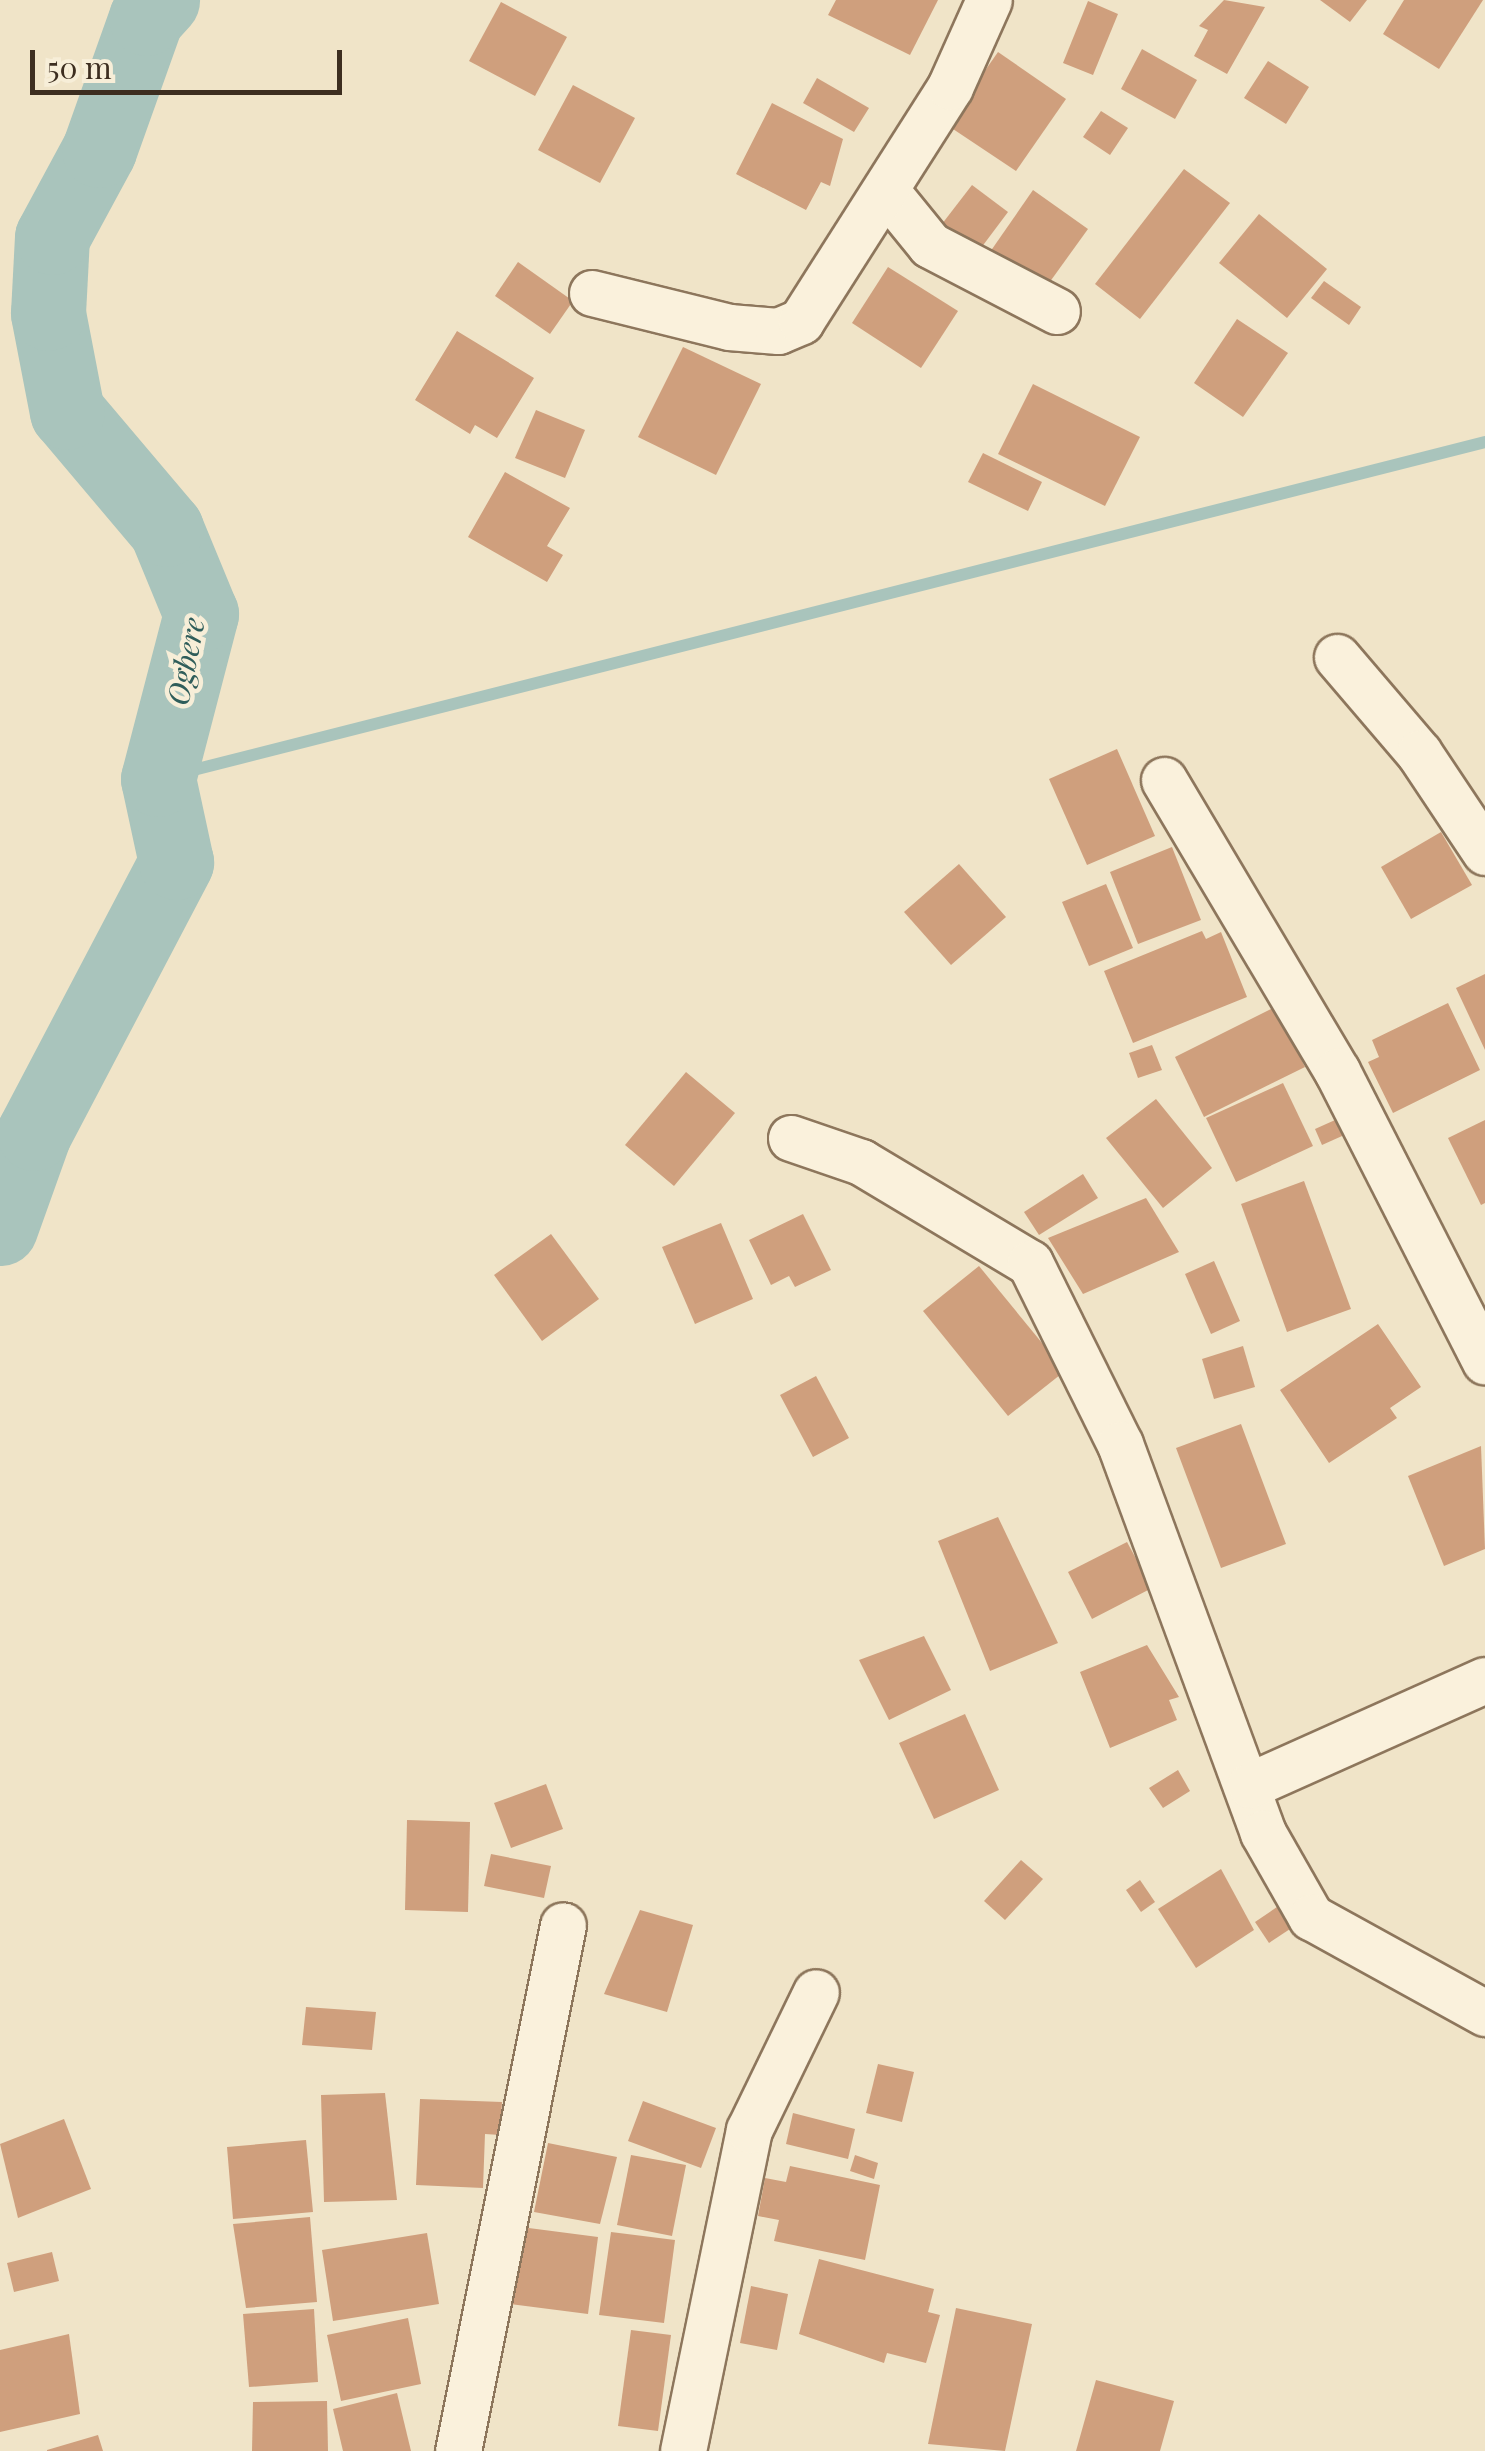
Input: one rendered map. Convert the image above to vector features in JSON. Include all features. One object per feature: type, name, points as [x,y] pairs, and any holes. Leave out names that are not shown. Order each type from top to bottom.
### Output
[{"type":"street","points":[[592,294],[778,330],[801,321],[836,278],[887,192],[990,0]]},
{"type":"street","points":[[887,192],[930,245],[1057,311]]},
{"type":"street","points":[[1337,658],[1419,753],[1485,852]]},
{"type":"street","points":[[1164,780],[1337,1071],[1485,1361]]},
{"type":"street","points":[[792,1138],[861,1162],[1030,1262],[1120,1444],[1250,1784],[1264,1832],[1311,1917],[1485,2014]]},
{"type":"street","points":[[1250,1784],[1485,1680]]},
{"type":"street","points":[[458,2451],[563,1926]]},
{"type":"street","points":[[683,2451],[748,2130],[816,1992]]},
{"type":"building","points":[[836,0],[938,0],[910,55],[828,15]]},
{"type":"building","points":[[1224,0],[1265,7],[1227,74],[1194,56],[1208,30],[1199,26]]},
{"type":"building","points":[[1320,0],[1367,0],[1350,22]]},
{"type":"building","points":[[1404,0],[1483,0],[1439,69],[1383,34]]},
{"type":"building","points":[[1088,1],[1118,14],[1093,75],[1063,63]]},
{"type":"building","points":[[501,2],[567,37],[535,96],[469,61]]},
{"type":"building","points":[[1142,49],[1197,80],[1175,119],[1121,89]]},
{"type":"building","points":[[998,52],[1066,99],[1016,171],[947,125]]},
{"type":"building","points":[[1268,61],[1309,87],[1286,124],[1244,98]]},
{"type":"building","points":[[817,78],[869,108],[854,132],[803,103]]},
{"type":"building","points":[[573,85],[635,118],[600,183],[538,150]]},
{"type":"building","points":[[772,103],[843,139],[830,186],[821,182],[806,210],[736,174]]},
{"type":"building","points":[[1101,111],[1128,128],[1110,155],[1083,137]]},
{"type":"building","points":[[1184,169],[1230,203],[1140,319],[1095,284]]},
{"type":"building","points":[[972,185],[1008,212],[972,260],[935,233]]},
{"type":"building","points":[[1033,190],[1088,229],[1044,290],[990,252]]},
{"type":"building","points":[[1259,214],[1327,269],[1287,318],[1219,263]]},
{"type":"building","points":[[518,262],[573,301],[550,334],[495,296]]},
{"type":"building","points":[[888,267],[958,311],[921,368],[852,323]]},
{"type":"building","points":[[1324,281],[1361,307],[1349,325],[1311,298]]},
{"type":"building","points":[[1237,319],[1288,353],[1243,417],[1194,383]]},
{"type":"building","points":[[457,331],[534,378],[497,438],[475,425],[470,434],[415,400]]},
{"type":"building","points":[[683,347],[761,384],[716,475],[638,437]]},
{"type":"building","points":[[1033,384],[1140,437],[1105,506],[998,454]]},
{"type":"building","points":[[536,410],[585,430],[565,478],[515,458]]},
{"type":"building","points":[[983,453],[1042,482],[1028,511],[968,482]]},
{"type":"building","points":[[505,472],[570,508],[547,546],[563,555],[547,582],[468,537]]},
{"type":"building","points":[[1117,749],[1155,836],[1087,865],[1049,779]]},
{"type":"building","points":[[1441,832],[1472,885],[1411,919],[1381,867]]},
{"type":"building","points":[[1172,847],[1201,920],[1138,944],[1110,872]]},
{"type":"building","points":[[959,864],[1006,917],[951,965],[904,912]]},
{"type":"building","points":[[1106,884],[1133,948],[1089,966],[1062,902]]},
{"type":"building","points":[[1202,931],[1206,939],[1221,932],[1247,997],[1133,1043],[1104,971]]},
{"type":"building","points":[[1485,974],[1485,1050],[1456,988]]},
{"type":"building","points":[[1448,1003],[1480,1070],[1393,1113],[1368,1062],[1379,1057],[1372,1040]]},
{"type":"building","points":[[1275,1007],[1305,1067],[1204,1117],[1175,1057]]},
{"type":"building","points":[[1152,1045],[1162,1070],[1138,1078],[1129,1053]]},
{"type":"building","points":[[686,1072],[735,1113],[674,1186],[625,1145]]},
{"type":"building","points":[[1283,1083],[1313,1146],[1236,1182],[1206,1118]]},
{"type":"building","points":[[1156,1099],[1212,1168],[1163,1208],[1106,1138]]},
{"type":"building","points":[[1344,1116],[1351,1132],[1322,1145],[1315,1129]]},
{"type":"building","points":[[1485,1120],[1485,1203],[1481,1205],[1448,1138]]},
{"type":"building","points":[[1083,1174],[1098,1198],[1039,1235],[1024,1212]]},
{"type":"building","points":[[1304,1181],[1351,1309],[1287,1332],[1241,1204]]},
{"type":"building","points":[[1146,1198],[1179,1252],[1083,1294],[1048,1238]]},
{"type":"building","points":[[803,1214],[831,1270],[795,1287],[789,1276],[771,1285],[749,1240]]},
{"type":"building","points":[[721,1223],[753,1299],[695,1324],[662,1247]]},
{"type":"building","points":[[551,1234],[599,1299],[542,1341],[494,1275]]},
{"type":"building","points":[[1214,1261],[1240,1321],[1211,1334],[1185,1274]]},
{"type":"building","points":[[979,1266],[1065,1371],[1008,1416],[923,1311]]},
{"type":"building","points":[[1378,1324],[1421,1387],[1390,1408],[1397,1418],[1329,1463],[1280,1390]]},
{"type":"building","points":[[1243,1346],[1255,1387],[1214,1399],[1202,1359]]},
{"type":"building","points":[[816,1376],[849,1438],[813,1457],[780,1395]]},
{"type":"building","points":[[1241,1424],[1286,1544],[1221,1568],[1176,1448]]},
{"type":"building","points":[[1481,1446],[1485,1549],[1444,1566],[1408,1476]]},
{"type":"building","points":[[998,1517],[1058,1643],[990,1671],[938,1541]]},
{"type":"building","points":[[1127,1542],[1152,1588],[1092,1619],[1068,1572]]},
{"type":"building","points":[[924,1636],[951,1690],[889,1720],[859,1660]]},
{"type":"building","points":[[1147,1645],[1179,1697],[1169,1700],[1177,1720],[1110,1748],[1080,1672]]},
{"type":"building","points":[[965,1714],[999,1790],[934,1819],[899,1743]]},
{"type":"building","points":[[1178,1770],[1190,1791],[1163,1808],[1149,1788]]},
{"type":"building","points":[[546,1784],[563,1829],[511,1848],[494,1803]]},
{"type":"building","points":[[407,1820],[470,1822],[468,1912],[405,1910]]},
{"type":"building","points":[[491,1854],[551,1866],[544,1898],[484,1886]]},
{"type":"building","points":[[1021,1860],[1043,1879],[1005,1920],[984,1901]]},
{"type":"building","points":[[1221,1869],[1254,1930],[1196,1968],[1158,1909]]},
{"type":"building","points":[[1140,1880],[1155,1902],[1141,1912],[1126,1890]]},
{"type":"building","points":[[1277,1907],[1290,1929],[1269,1943],[1255,1922]]},
{"type":"building","points":[[640,1910],[693,1925],[667,2012],[604,1994]]},
{"type":"building","points":[[306,2007],[376,2012],[372,2050],[302,2045]]},
{"type":"building","points":[[878,2064],[914,2072],[902,2122],[866,2113]]},
{"type":"building","points":[[385,2093],[397,2200],[324,2202],[321,2095]]},
{"type":"building","points":[[420,2099],[502,2102],[500,2135],[485,2134],[483,2188],[416,2185]]},
{"type":"building","points":[[643,2101],[716,2128],[701,2168],[628,2141]]},
{"type":"building","points":[[793,2113],[855,2129],[848,2159],[786,2144]]},
{"type":"building","points":[[64,2119],[91,2189],[18,2218],[0,2144]]},
{"type":"building","points":[[306,2140],[313,2212],[233,2219],[227,2147]]},
{"type":"building","points":[[548,2143],[617,2157],[600,2224],[534,2212]]},
{"type":"building","points":[[631,2155],[686,2165],[672,2236],[617,2225]]},
{"type":"building","points":[[855,2155],[878,2163],[874,2179],[850,2171]]},
{"type":"building","points":[[790,2166],[880,2185],[865,2260],[774,2241],[779,2220],[758,2216],[765,2178],[786,2182]]},
{"type":"building","points":[[310,2217],[317,2302],[246,2308],[233,2224]]},
{"type":"building","points":[[521,2227],[598,2237],[588,2314],[510,2304]]},
{"type":"building","points":[[611,2232],[675,2240],[664,2323],[599,2315]]},
{"type":"building","points":[[427,2233],[439,2304],[333,2321],[322,2250]]},
{"type":"building","points":[[52,2252],[59,2281],[14,2292],[7,2263]]},
{"type":"building","points":[[819,2259],[934,2289],[928,2312],[940,2315],[926,2363],[887,2353],[884,2363],[799,2334]]},
{"type":"building","points":[[751,2286],[788,2294],[777,2350],[740,2343]]},
{"type":"building","points":[[956,2308],[1032,2324],[1005,2451],[928,2444]]},
{"type":"building","points":[[314,2309],[318,2382],[249,2387],[243,2314]]},
{"type":"building","points":[[408,2318],[421,2384],[341,2401],[327,2335]]},
{"type":"building","points":[[631,2330],[671,2335],[658,2431],[618,2426]]},
{"type":"building","points":[[69,2334],[80,2414],[0,2432],[0,2350]]},
{"type":"building","points":[[1096,2380],[1174,2401],[1160,2451],[1076,2451]]},
{"type":"building","points":[[397,2393],[411,2451],[343,2451],[333,2409]]},
{"type":"building","points":[[327,2401],[328,2451],[252,2451],[253,2402]]},
{"type":"building","points":[[98,2435],[103,2451],[47,2451],[47,2450]]},
{"type":"waterway","name":"Ogbere","points":[[0,1228],[34,1133],[176,862],[158,779],[201,614],[166,529],[67,412],[48,313],[52,237],[99,150],[146,18],[162,0]]},
{"type":"waterway","points":[[158,779],[1485,442]]}]
